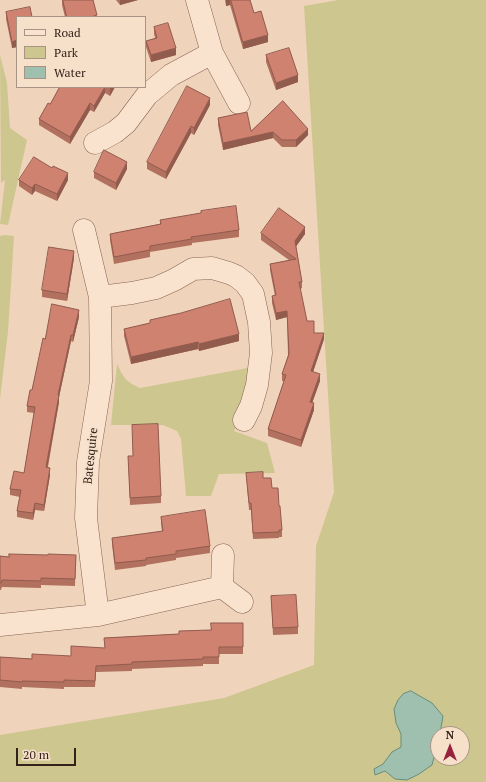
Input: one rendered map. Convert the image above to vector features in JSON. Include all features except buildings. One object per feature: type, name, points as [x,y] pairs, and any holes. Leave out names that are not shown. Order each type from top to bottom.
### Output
[{"type":"street","points":[[197,0],[212,53],[239,103]]},
{"type":"street","points":[[95,143],[115,132],[126,123],[147,95],[171,75],[212,53]]},
{"type":"street","name":"Batesquire","points":[[84,230],[100,297],[101,381],[88,462],[86,518],[98,615]]},
{"type":"street","points":[[100,297],[156,288],[193,269],[212,268],[236,276],[245,283],[253,294],[259,322],[261,353],[258,385],[251,406],[244,420]]},
{"type":"street","points":[[222,587],[223,555]]},
{"type":"street","points":[[0,625],[98,615],[222,587],[242,602]]},
{"type":"green space","points":[[338,0],[486,0],[486,782],[0,782],[0,735],[224,698],[314,665],[316,546],[334,492],[304,6]]},
{"type":"green space","points":[[0,55],[7,83],[10,128],[27,140],[8,225],[0,224],[5,180],[1,183]]},
{"type":"green space","points":[[0,236],[14,236],[8,332],[0,399]]},
{"type":"green space","points":[[117,364],[121,373],[126,379],[140,388],[253,367],[252,392],[234,431],[267,443],[275,473],[219,474],[211,496],[186,496],[181,439],[177,431],[163,425],[111,425]]},
{"type":"water","points":[[411,691],[432,703],[443,716],[441,726],[430,726],[431,766],[407,780],[395,779],[385,771],[375,775],[374,769],[383,764],[392,752],[401,747],[401,734],[396,723],[394,709],[398,700],[403,694]]}]
